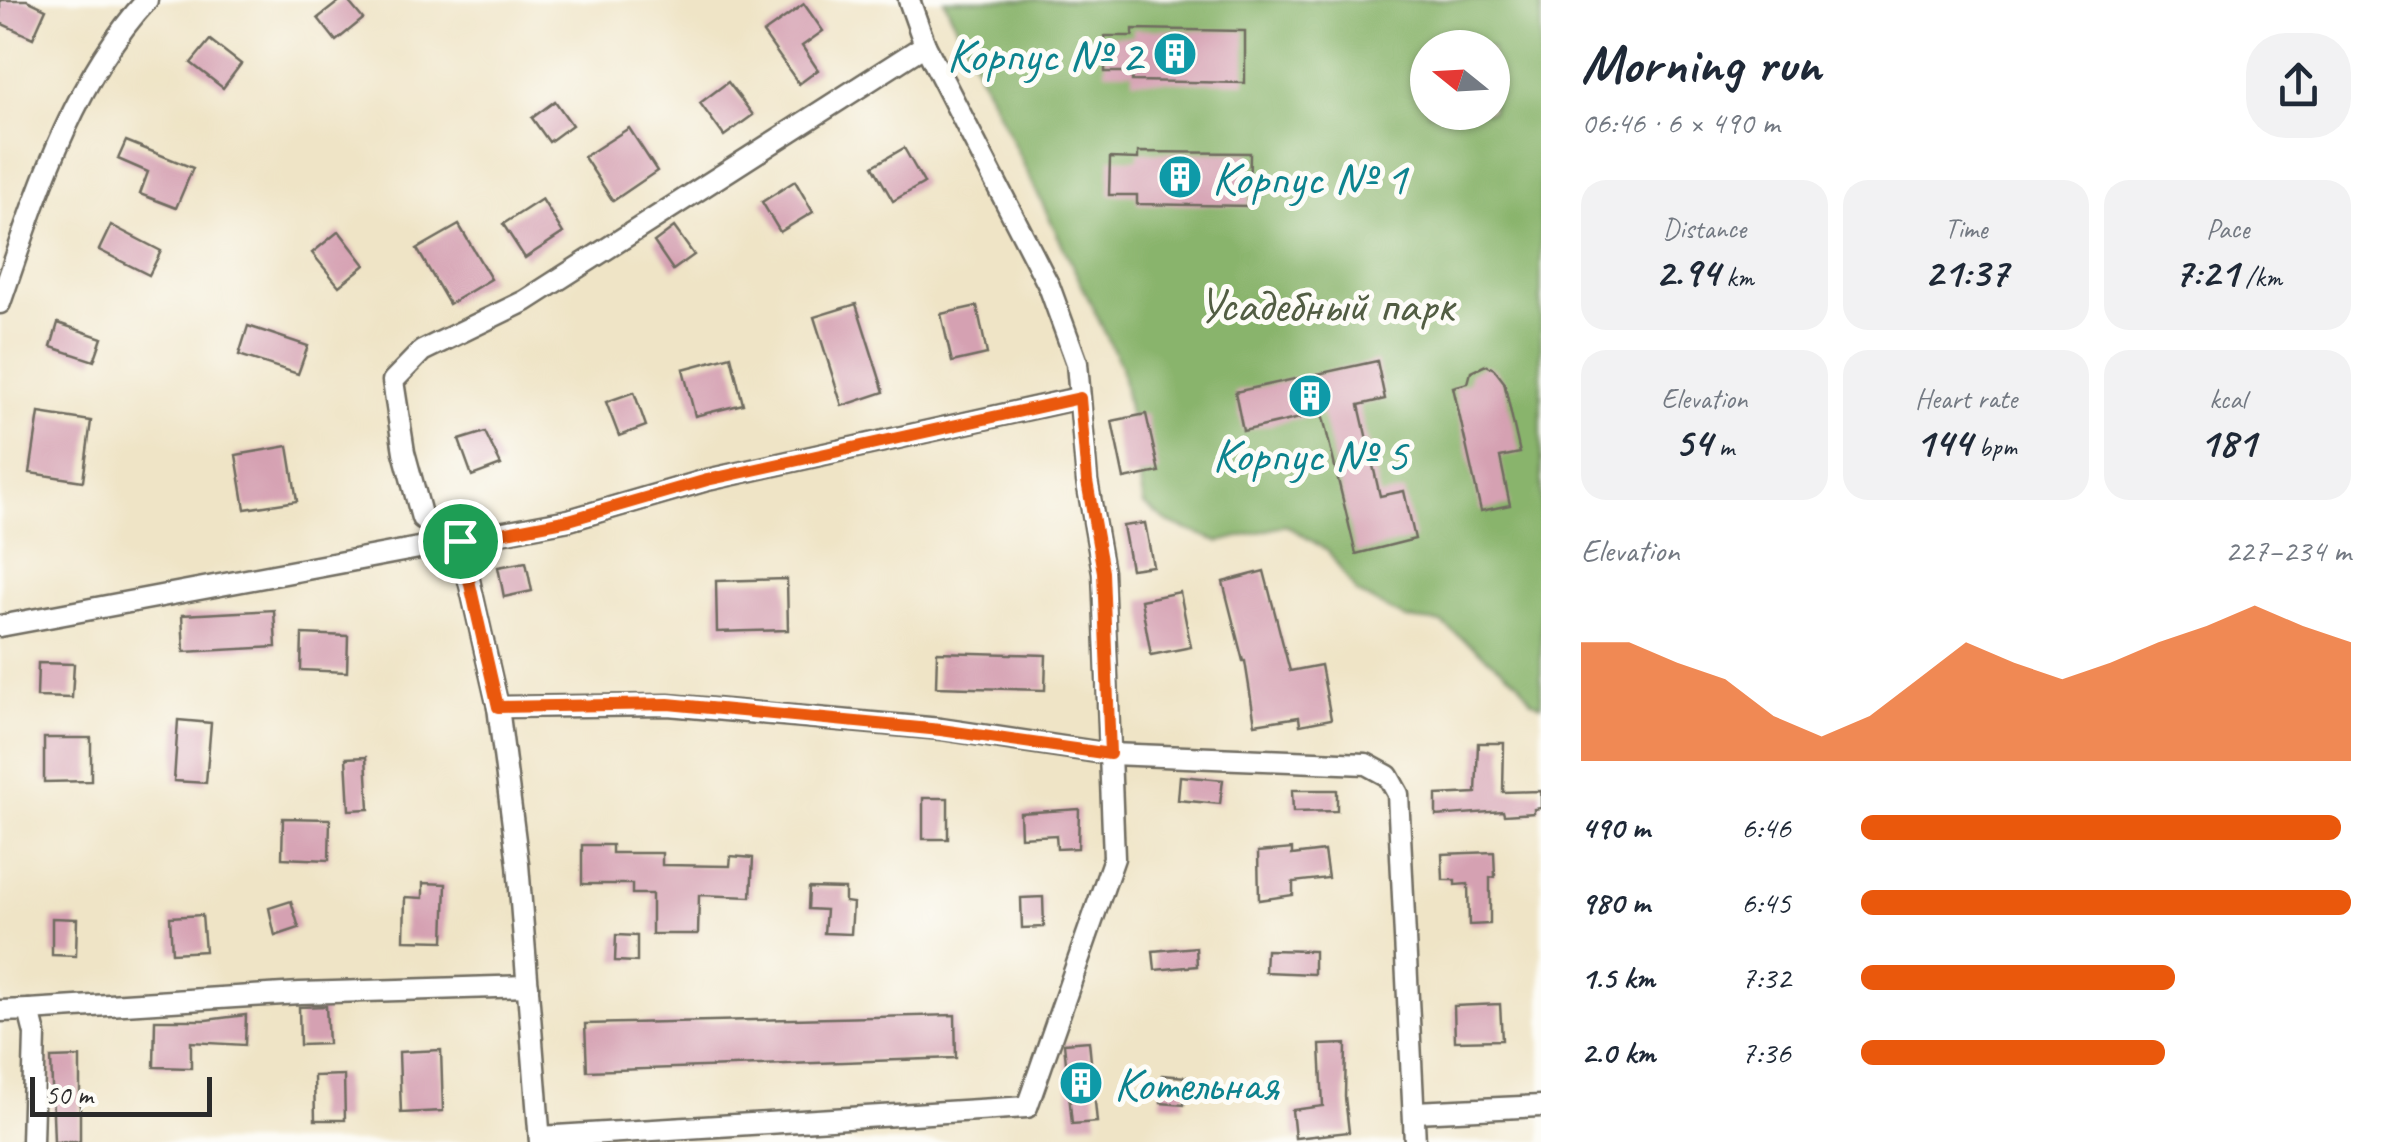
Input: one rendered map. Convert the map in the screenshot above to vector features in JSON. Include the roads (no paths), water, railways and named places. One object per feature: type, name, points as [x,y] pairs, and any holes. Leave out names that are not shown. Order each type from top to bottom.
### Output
[{"type":"street","points":[[0,303],[64,132],[114,44],[147,0]]},
{"type":"street","points":[[909,0],[926,45],[1049,286],[1077,363],[1087,481],[1103,572],[1114,858],[1027,1107],[540,1140],[518,864],[498,707],[460,541],[422,518],[404,452],[393,381],[422,351],[526,300],[926,45]]},
{"type":"street","points":[[0,626],[569,520],[707,480],[1080,398]]},
{"type":"street","points":[[498,707],[668,704],[941,730],[1110,754],[1366,764],[1388,776],[1398,794],[1415,1142]]},
{"type":"street","points":[[0,1010],[300,993],[528,986]]},
{"type":"street","points":[[29,1010],[35,1034],[32,1142]]},
{"type":"street","points":[[1415,1112],[1541,1106]]},
{"type":"place","name":"Корпус № 2","points":[[1175,54]]},
{"type":"place","name":"Корпус № 1","points":[[1180,177]]},
{"type":"place","name":"Корпус № 5","points":[[1310,396]]},
{"type":"place","name":"Котельная","points":[[1081,1083]]},
{"type":"park label","name":"Усадебный парк","points":[[1326,304]]}]
